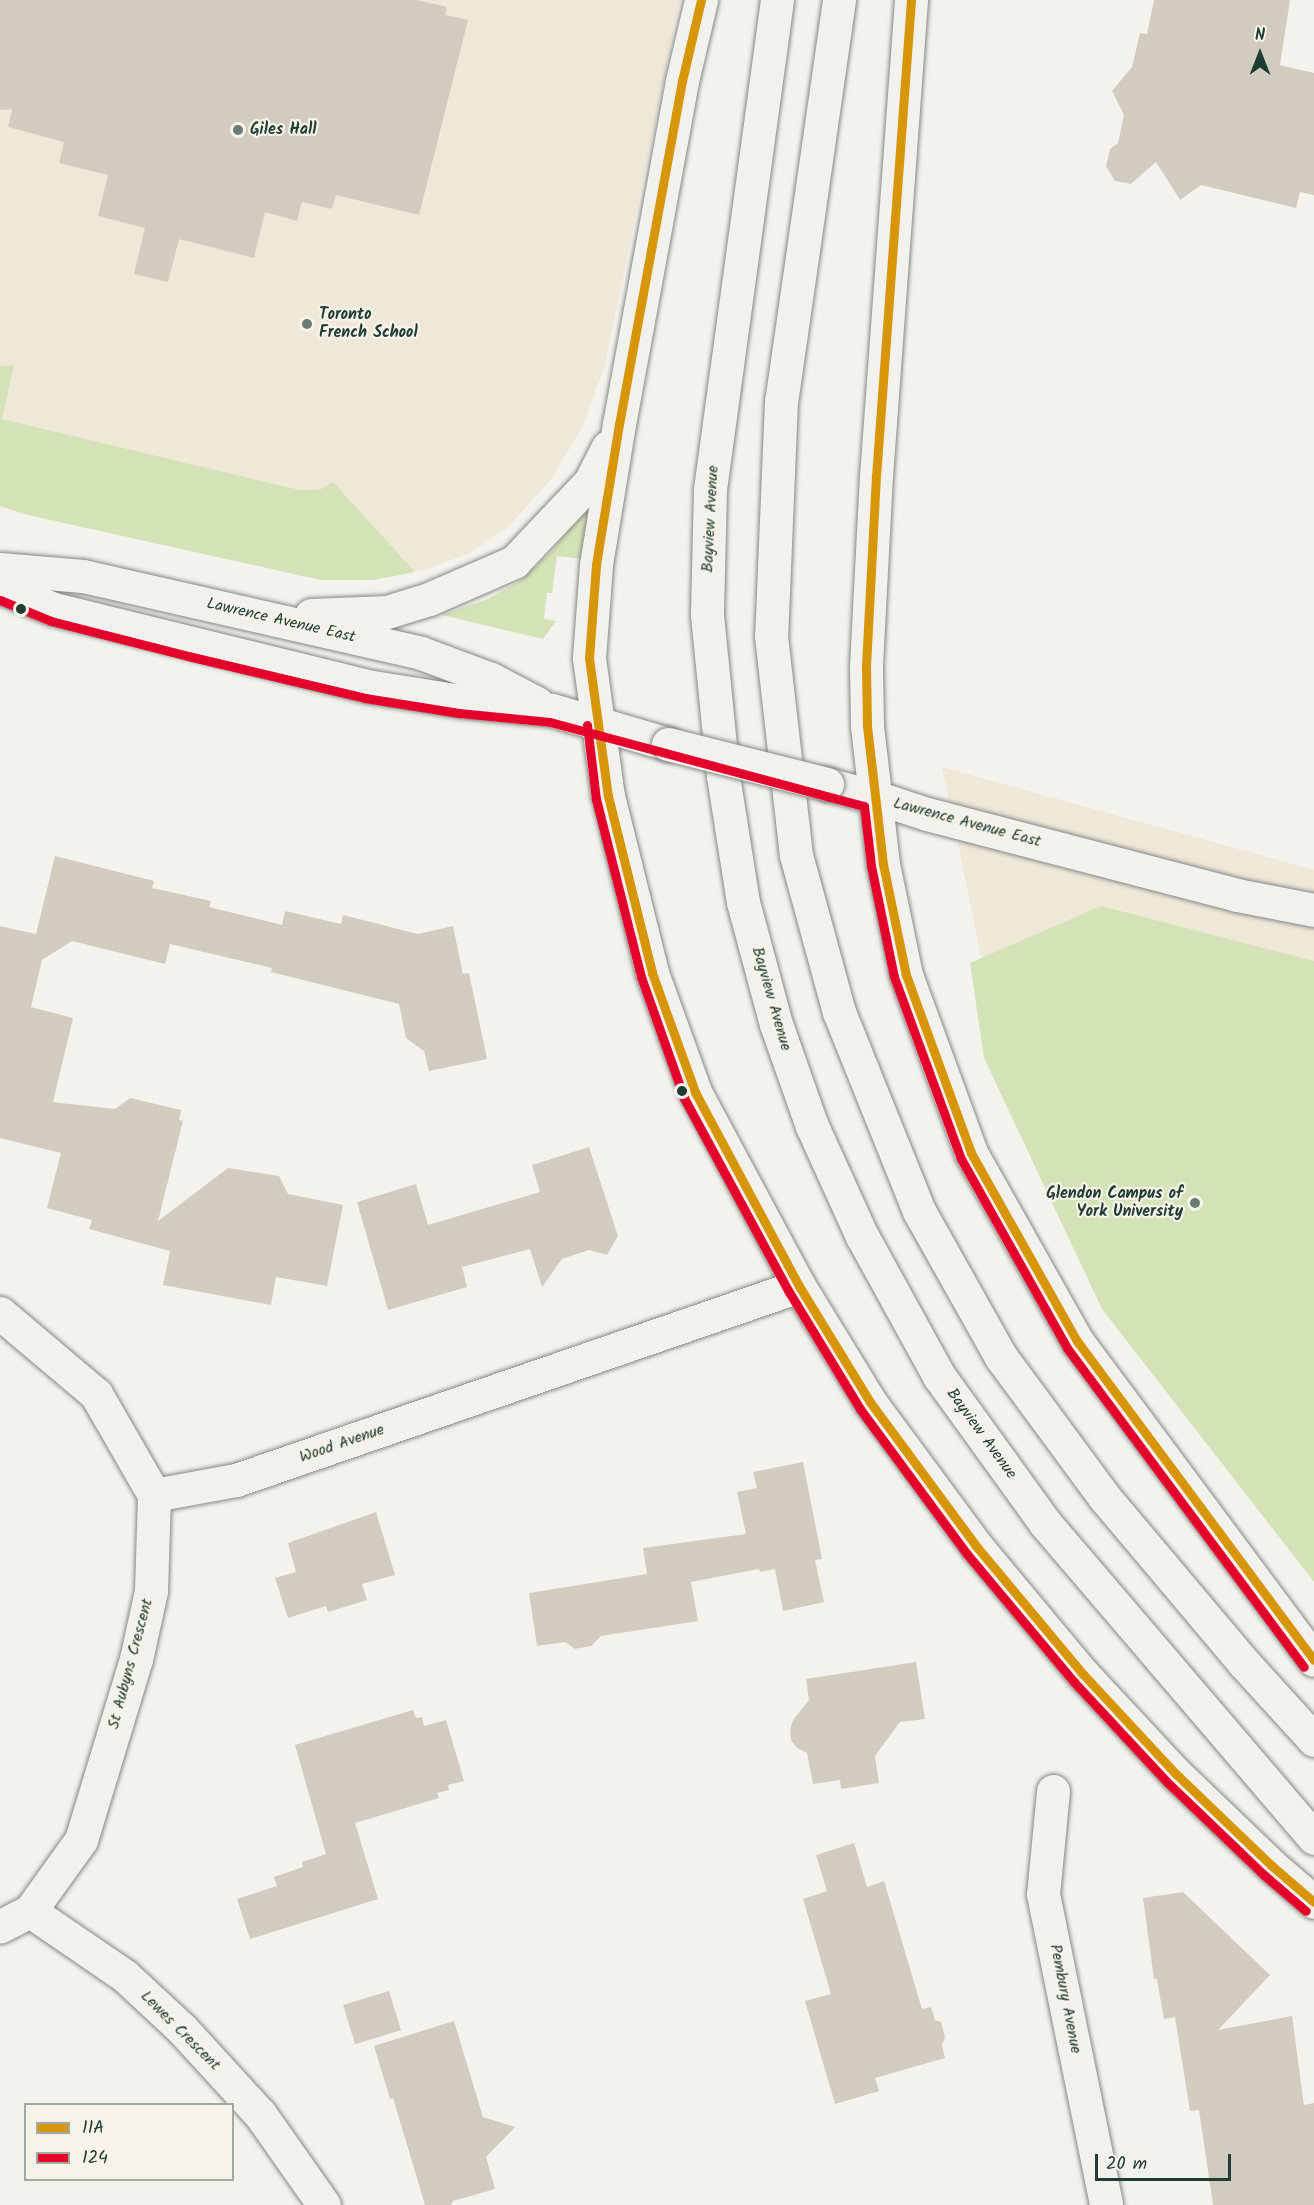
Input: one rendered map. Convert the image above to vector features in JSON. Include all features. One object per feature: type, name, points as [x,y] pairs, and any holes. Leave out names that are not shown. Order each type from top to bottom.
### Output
[{"type":"main road","points":[[701,0],[682,81],[619,424],[596,565],[589,658],[608,796],[652,973],[695,1092],[799,1286],[870,1402],[977,1547],[1083,1674],[1175,1773],[1272,1866],[1314,1902]]},
{"type":"main road","name":"Bayview Avenue","points":[[777,0],[710,490],[707,615],[723,776],[740,879],[776,1024],[812,1126],[862,1236],[939,1376],[1045,1523],[1314,1838]]},
{"type":"main road","points":[[839,0],[781,401],[771,636],[796,855],[839,1012],[919,1211],[1001,1357],[1105,1498],[1244,1663],[1314,1740]]},
{"type":"main road","points":[[910,0],[877,463],[866,667],[867,726],[883,864],[906,975],[971,1153],[1077,1341],[1314,1660]]},
{"type":"main road","points":[[268,617],[387,612],[429,599],[514,562],[590,482],[619,424]]},
{"type":"main road","name":"Lawrence Avenue East","points":[[0,569],[83,576],[420,653],[491,679],[552,710],[668,744],[827,784],[927,814],[1237,895],[1314,910]]},
{"type":"main road","name":"Lawrence Avenue East","points":[[0,587],[54,609],[368,686],[461,701],[552,710]]},
{"type":"main road","name":"Wood Avenue","points":[[154,1496],[236,1480],[799,1286]]},
{"type":"main road","points":[[0,1313],[96,1394],[154,1496]]},
{"type":"main road","name":"St Aubyns Crescent","points":[[30,1911],[81,1840],[136,1659],[151,1591],[154,1496]]},
{"type":"main road","name":"Pembury Avenue","points":[[1053,1791],[1044,1894],[1106,2205]]},
{"type":"main road","points":[[0,1926],[30,1911]]},
{"type":"main road","name":"Lewes Crescent","points":[[30,1911],[125,1976],[182,2029],[260,2114],[324,2205]]},
{"type":"shaded area","name":"Toronto French School","points":[[0,0],[680,0],[605,365],[583,426],[552,478],[509,526],[470,553],[427,569],[373,580],[321,580],[24,514],[0,506]]},
{"type":"shaded area","name":"Glendon Campus of York University","points":[[942,767],[1314,870],[1314,1581],[1001,1053]]},
{"type":"green space","points":[[14,365],[2,419],[299,490],[319,490],[333,482],[415,572],[373,580],[321,580],[24,514],[0,506],[0,366]]},
{"type":"green space","points":[[583,512],[589,513],[583,559],[557,556],[552,593],[547,593],[544,619],[556,621],[543,639],[442,615],[488,599],[520,581],[551,552]]},
{"type":"green space","name":"Glendon Campus of York University","points":[[1101,906],[1314,961],[1314,1582],[1102,1309],[984,1058],[970,963]]},
{"type":"building","name":"Giles Hall","points":[[0,0],[417,0],[447,7],[445,15],[468,20],[419,215],[336,195],[332,209],[302,202],[297,221],[265,212],[254,258],[179,239],[168,282],[134,274],[145,228],[98,216],[108,175],[59,163],[64,142],[8,127],[12,109],[0,110]]},
{"type":"building","points":[[1154,0],[1290,0],[1280,65],[1314,73],[1314,195],[1300,192],[1296,208],[1201,185],[1180,200],[1156,162],[1131,184],[1115,181],[1106,166],[1110,149],[1118,143],[1124,115],[1112,91],[1132,67],[1140,33],[1147,34]]},
{"type":"building","points":[[55,856],[154,881],[152,888],[211,901],[209,907],[282,925],[285,911],[341,924],[343,915],[418,934],[453,926],[463,974],[469,973],[487,1059],[429,1071],[424,1051],[406,1038],[399,1004],[271,972],[272,968],[170,944],[165,964],[72,941],[42,960],[31,1007],[73,1018],[53,1102],[115,1109],[130,1098],[181,1110],[179,1120],[183,1121],[158,1221],[228,1168],[279,1176],[288,1194],[343,1205],[327,1286],[276,1277],[271,1305],[163,1285],[170,1251],[89,1229],[92,1220],[47,1208],[61,1153],[0,1138],[0,926],[36,934]]},
{"type":"building","points":[[589,1147],[618,1236],[607,1255],[589,1250],[562,1259],[542,1287],[530,1249],[462,1267],[467,1287],[388,1310],[357,1202],[416,1184],[428,1225],[540,1192],[532,1165]]},
{"type":"building","points":[[803,1462],[822,1559],[815,1560],[824,1602],[783,1611],[775,1569],[760,1572],[759,1569],[691,1582],[698,1621],[601,1636],[591,1646],[575,1649],[565,1642],[537,1646],[529,1593],[647,1574],[643,1548],[746,1534],[737,1492],[757,1488],[753,1472]]},
{"type":"building","points":[[376,1512],[395,1575],[362,1584],[367,1600],[328,1612],[326,1606],[288,1618],[275,1578],[296,1572],[288,1543]]},
{"type":"building","points":[[916,1662],[925,1719],[900,1722],[875,1756],[879,1783],[841,1789],[840,1780],[813,1784],[807,1753],[797,1748],[791,1740],[790,1730],[793,1720],[809,1700],[806,1679]]},
{"type":"building","points":[[413,1710],[416,1718],[422,1717],[424,1726],[446,1720],[464,1781],[448,1785],[449,1790],[437,1793],[439,1798],[355,1823],[378,1899],[250,1939],[237,1899],[277,1886],[274,1877],[303,1867],[302,1862],[326,1854],[295,1745]]},
{"type":"building","points":[[854,1843],[867,1887],[884,1881],[922,2009],[931,2007],[935,2020],[941,2022],[945,2037],[942,2046],[945,2058],[875,2078],[879,2091],[835,2104],[805,2001],[831,1994],[803,1899],[827,1891],[816,1855]]},
{"type":"building","points":[[1183,1892],[1270,1975],[1218,2030],[1292,2016],[1304,2105],[1314,2103],[1314,2205],[1213,2205],[1199,2110],[1190,2111],[1175,2017],[1164,2019],[1157,1979],[1154,1979],[1143,1898]]},
{"type":"building","points":[[389,1991],[401,2030],[355,2044],[343,2005]]},
{"type":"building","points":[[454,2021],[483,2117],[515,2127],[486,2157],[495,2189],[453,2201],[451,2205],[425,2205],[393,2098],[390,2099],[374,2046]]},
{"type":"transit line","name":"11A","points":[[701,0],[682,81],[619,424],[596,565],[589,658],[608,796],[652,973],[695,1092],[799,1286],[870,1402],[977,1547],[1083,1674],[1175,1773],[1272,1866],[1314,1902]]},
{"type":"transit line","name":"11A","points":[[911,0],[876,475],[866,667],[867,726],[883,864],[906,975],[971,1153],[1077,1341],[1314,1660]]},
{"type":"transit line","name":"124","points":[[0,600],[51,621],[188,656],[365,698],[459,713],[550,722],[864,806],[871,866],[894,977],[961,1159],[1067,1348],[1304,1667]]},
{"type":"transit line","name":"124","points":[[587,725],[596,799],[641,977],[684,1098],[789,1292],[860,1409],[967,1554],[1074,1682],[1167,1782],[1264,1875],[1306,1911]]},
{"type":"place","name":"Giles Hall","points":[[238,130]]},
{"type":"place","name":"Toronto French School","points":[[307,324]]},
{"type":"place","name":"Glendon Campus of York University","points":[[1195,1203]]}]
